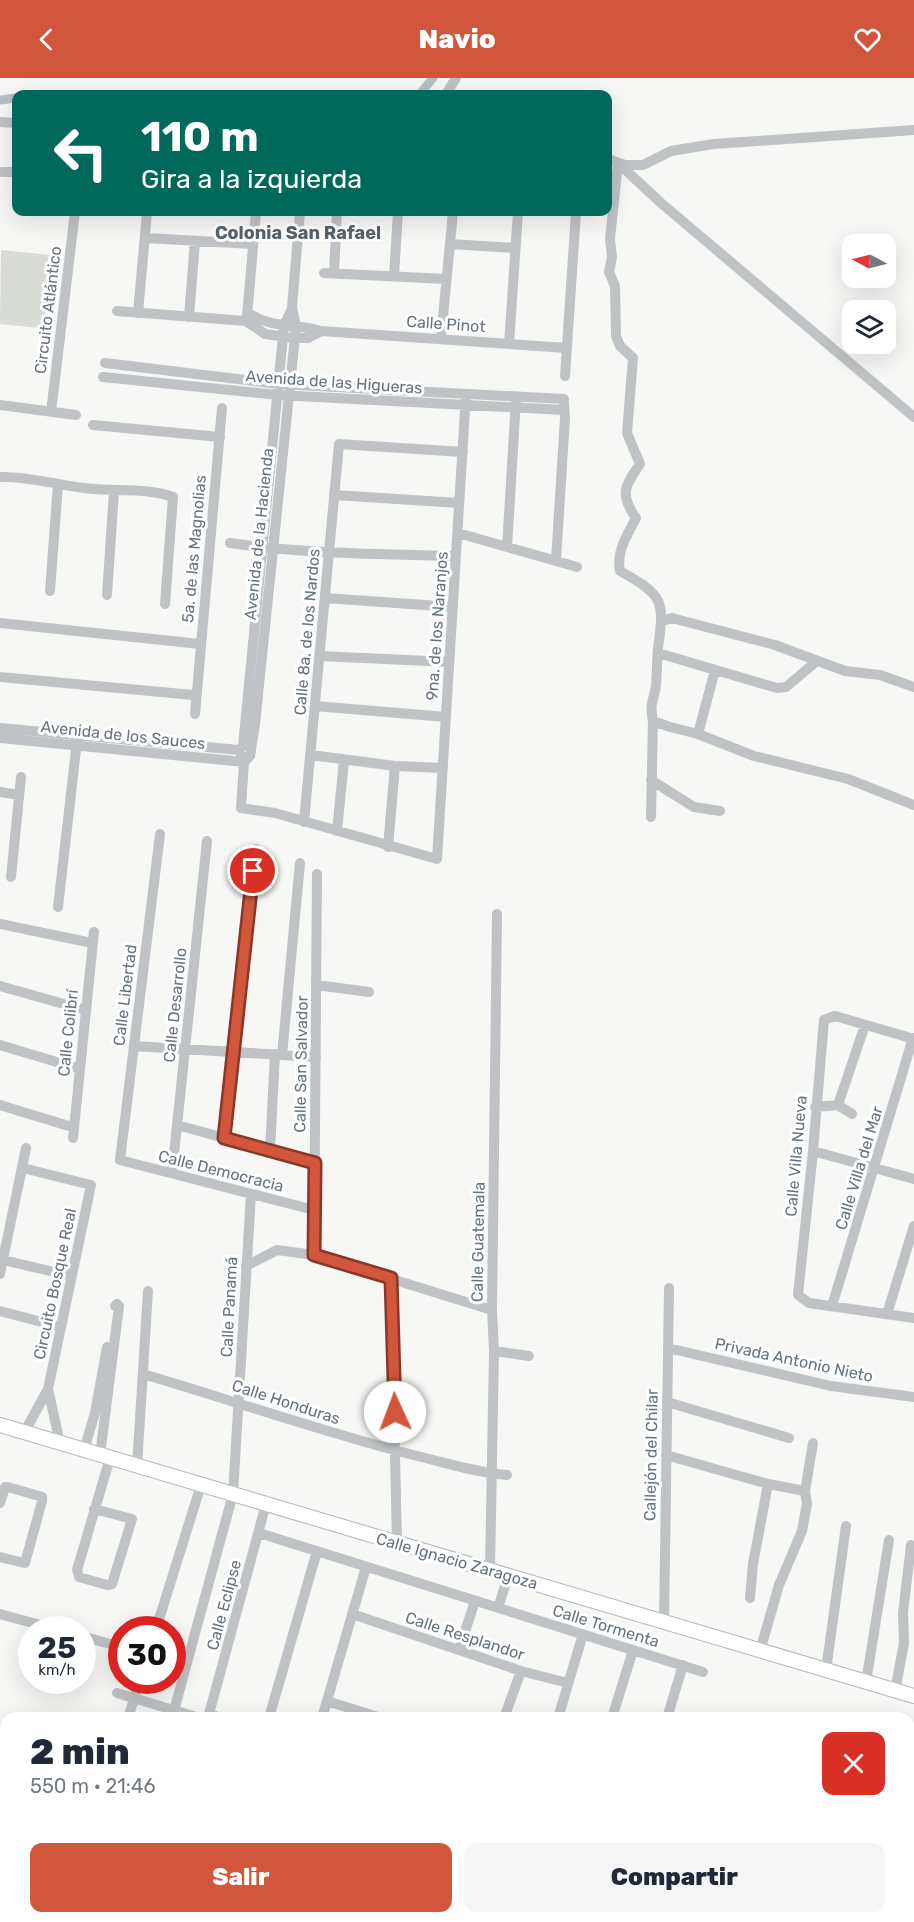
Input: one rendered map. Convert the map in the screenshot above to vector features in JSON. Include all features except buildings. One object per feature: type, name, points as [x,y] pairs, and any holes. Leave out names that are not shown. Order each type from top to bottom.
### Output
[{"type":"main road","name":"Calle Ignacio Zaragoza","points":[[0,1425],[914,1696]]},
{"type":"street","points":[[613,161],[625,165],[643,165],[671,151],[714,144],[914,130]]},
{"type":"street","points":[[613,161],[914,417]]},
{"type":"street","points":[[612,187],[613,161]]},
{"type":"street","name":"Circuito Atlántico","points":[[51,412],[75,216]]},
{"type":"street","points":[[138,313],[147,216]]},
{"type":"street","points":[[247,316],[256,216]]},
{"type":"street","name":"Avenida de la Hacienda","points":[[239,750],[243,746],[267,548],[300,216]]},
{"type":"street","points":[[336,216],[329,273],[446,279]]},
{"type":"street","points":[[394,276],[398,216]]},
{"type":"street","points":[[441,338],[453,216]]},
{"type":"street","points":[[509,344],[518,216]]},
{"type":"street","points":[[565,376],[576,216]]},
{"type":"street","points":[[611,216],[612,256],[609,272],[615,286],[616,336],[620,346],[633,358],[627,433],[640,464],[625,492],[627,505],[636,518],[619,551],[618,561],[620,571],[653,593],[661,606],[662,621],[656,686],[650,707],[653,721],[651,817]]},
{"type":"street","points":[[145,238],[253,244]]},
{"type":"street","points":[[189,316],[195,241]]},
{"type":"street","points":[[450,244],[515,248]]},
{"type":"street","points":[[117,311],[189,316],[247,316],[265,334],[290,332]]},
{"type":"street","name":"Calle Pinot","points":[[290,332],[308,338],[321,331],[567,348]]},
{"type":"street","name":"Avenida de las Higueras","points":[[105,363],[284,390]]},
{"type":"street","points":[[162,383],[163,370]]},
{"type":"street","name":"Avenida de las Higueras","points":[[103,377],[284,390],[516,402],[564,401],[565,418],[556,560]]},
{"type":"street","name":"9na. de los Naranjos","points":[[388,846],[437,859],[466,399]]},
{"type":"street","points":[[507,547],[516,402]]},
{"type":"street","points":[[0,405],[76,415]]},
{"type":"street","name":"5a. de las Magnolias","points":[[195,714],[222,408]]},
{"type":"street","points":[[93,425],[220,437]]},
{"type":"street","name":"Calle 8a. de los Nardos","points":[[304,822],[339,444],[463,452]]},
{"type":"street","points":[[0,479],[23,477],[114,491],[148,490],[173,497],[165,604]]},
{"type":"street","points":[[50,591],[58,484]]},
{"type":"street","points":[[107,595],[114,491]]},
{"type":"street","points":[[334,495],[459,504]]},
{"type":"street","points":[[458,533],[577,567]]},
{"type":"street","points":[[230,543],[329,552],[456,556]]},
{"type":"street","name":"Avenida de la Hacienda","points":[[244,762],[250,756],[252,748],[267,548]]},
{"type":"street","points":[[325,598],[453,607]]},
{"type":"street","points":[[662,621],[672,618],[775,645],[845,671],[880,675],[914,687]]},
{"type":"street","points":[[0,623],[200,644]]},
{"type":"street","points":[[658,653],[777,688],[786,687],[817,661]]},
{"type":"street","points":[[320,656],[450,662]]},
{"type":"street","points":[[698,734],[715,670]]},
{"type":"street","points":[[0,678],[193,695],[196,693]]},
{"type":"street","points":[[315,706],[446,717]]},
{"type":"street","points":[[653,721],[698,734],[754,756],[848,779],[914,805]]},
{"type":"street","name":"Avenida de los Sauces","points":[[0,728],[244,762]]},
{"type":"street","name":"Avenida de los Sauces","points":[[0,738],[76,740],[239,750]]},
{"type":"street","points":[[58,907],[76,740]]},
{"type":"street","points":[[239,750],[244,762],[241,808],[275,813],[388,846],[395,765]]},
{"type":"street","points":[[310,755],[443,768]]},
{"type":"street","points":[[337,831],[344,760]]},
{"type":"street","points":[[0,867],[11,872],[21,777]]},
{"type":"street","points":[[651,780],[694,807],[720,812]]},
{"type":"street","points":[[0,792],[19,795]]},
{"type":"street","name":"Calle Libertad","points":[[120,1160],[160,834]]},
{"type":"street","name":"Calle Desarrollo","points":[[172,1173],[207,841]]},
{"type":"street","points":[[224,1138],[256,849]]},
{"type":"street","points":[[270,1150],[278,1055],[300,863]]},
{"type":"street","name":"Calle San Salvador","points":[[314,1255],[317,874]]},
{"type":"street","name":"Calle Guatemala","points":[[495,1607],[500,1573],[491,1473],[497,914]]},
{"type":"street","name":"Calle Colibrí","points":[[0,924],[93,938],[72,1132],[0,1105]]},
{"type":"street","points":[[316,985],[369,992]]},
{"type":"street","points":[[0,986],[85,1010]]},
{"type":"street","name":"Calle Villa Nueva","points":[[832,1306],[809,1303],[798,1295],[824,1020],[834,1016],[865,1025]]},
{"type":"street","points":[[838,1105],[865,1025],[914,1039]]},
{"type":"street","name":"Calle Villa del Mar","points":[[832,1306],[914,1039]]},
{"type":"street","points":[[0,1045],[80,1069]]},
{"type":"street","points":[[134,1046],[316,1057]]},
{"type":"street","points":[[815,1107],[838,1105],[852,1114]]},
{"type":"street","points":[[177,1125],[315,1163]]},
{"type":"street","points":[[0,1274],[26,1148]]},
{"type":"street","points":[[813,1151],[914,1179]]},
{"type":"street","name":"Calle Democracia","points":[[120,1160],[314,1210]]},
{"type":"street","name":"Circuito Bosque Real","points":[[23,1168],[91,1185],[48,1389],[24,1432]]},
{"type":"street","name":"Calle Panamá","points":[[174,1712],[233,1494],[251,1194]]},
{"type":"street","points":[[887,1314],[914,1226]]},
{"type":"street","points":[[246,1266],[277,1250],[314,1255],[492,1310]]},
{"type":"street","points":[[3,1260],[72,1276]]},
{"type":"street","points":[[391,1278],[397,1543]]},
{"type":"street","name":"Callejón del Chilar","points":[[664,1622],[669,1288]]},
{"type":"street","points":[[137,1466],[148,1291]]},
{"type":"street","points":[[84,1450],[100,1414],[119,1306],[117,1304],[100,1414],[105,1456],[77,1575],[107,1585],[112,1584],[132,1519],[94,1509]]},
{"type":"street","points":[[832,1306],[914,1318]]},
{"type":"street","points":[[0,1311],[61,1327]]},
{"type":"street","name":"Privada Antonio Nieto","points":[[668,1348],[831,1386],[914,1397]]},
{"type":"street","points":[[494,1350],[529,1356]]},
{"type":"street","name":"Calle Honduras","points":[[144,1374],[326,1431],[396,1450],[507,1475]]},
{"type":"street","name":"Circuito Bosque Real","points":[[48,1389],[60,1443]]},
{"type":"street","points":[[667,1402],[789,1437]]},
{"type":"street","points":[[760,1651],[779,1585],[802,1531],[807,1504],[805,1491],[813,1443]]},
{"type":"street","points":[[666,1455],[768,1484],[805,1491]]},
{"type":"street","points":[[750,1598],[753,1564],[768,1484]]},
{"type":"street","points":[[160,1616],[201,1485]]},
{"type":"street","points":[[0,1503],[5,1487],[42,1497],[25,1563],[0,1557]]},
{"type":"street","name":"Calle Eclipse","points":[[210,1712],[266,1504]]},
{"type":"street","points":[[826,1670],[846,1527]]},
{"type":"street","name":"Calle Tormenta","points":[[259,1533],[703,1672]]},
{"type":"street","points":[[866,1682],[889,1540]]},
{"type":"street","points":[[895,1691],[904,1642],[903,1613],[911,1545]]},
{"type":"street","points":[[271,1712],[317,1551]]},
{"type":"street","points":[[324,1712],[366,1567]]},
{"type":"street","points":[[459,1650],[475,1601]]},
{"type":"street","points":[[0,1614],[18,1619]]},
{"type":"street","name":"Calle Resplandor","points":[[352,1614],[521,1671],[568,1683]]},
{"type":"street","points":[[560,1712],[583,1634]]},
{"type":"street","points":[[614,1712],[633,1650]]},
{"type":"street","points":[[669,1712],[683,1665]]},
{"type":"street","points":[[506,1712],[521,1671]]},
{"type":"street","points":[[120,1694],[168,1712]]},
{"type":"street","points":[[130,1712],[135,1694]]},
{"type":"street","points":[[327,1701],[362,1712]]},
{"type":"shaded area","points":[[1,250],[61,256],[51,329],[0,324]]},
{"type":"waterway","points":[[423,90],[433,78]]},
{"type":"waterway","points":[[0,100],[12,98]]},
{"type":"district","name":"Colonia San Rafael","points":[[298,233]]},
{"type":"route","points":[[253,871],[224,1138],[315,1163],[314,1255],[391,1278],[395,1412]]}]
